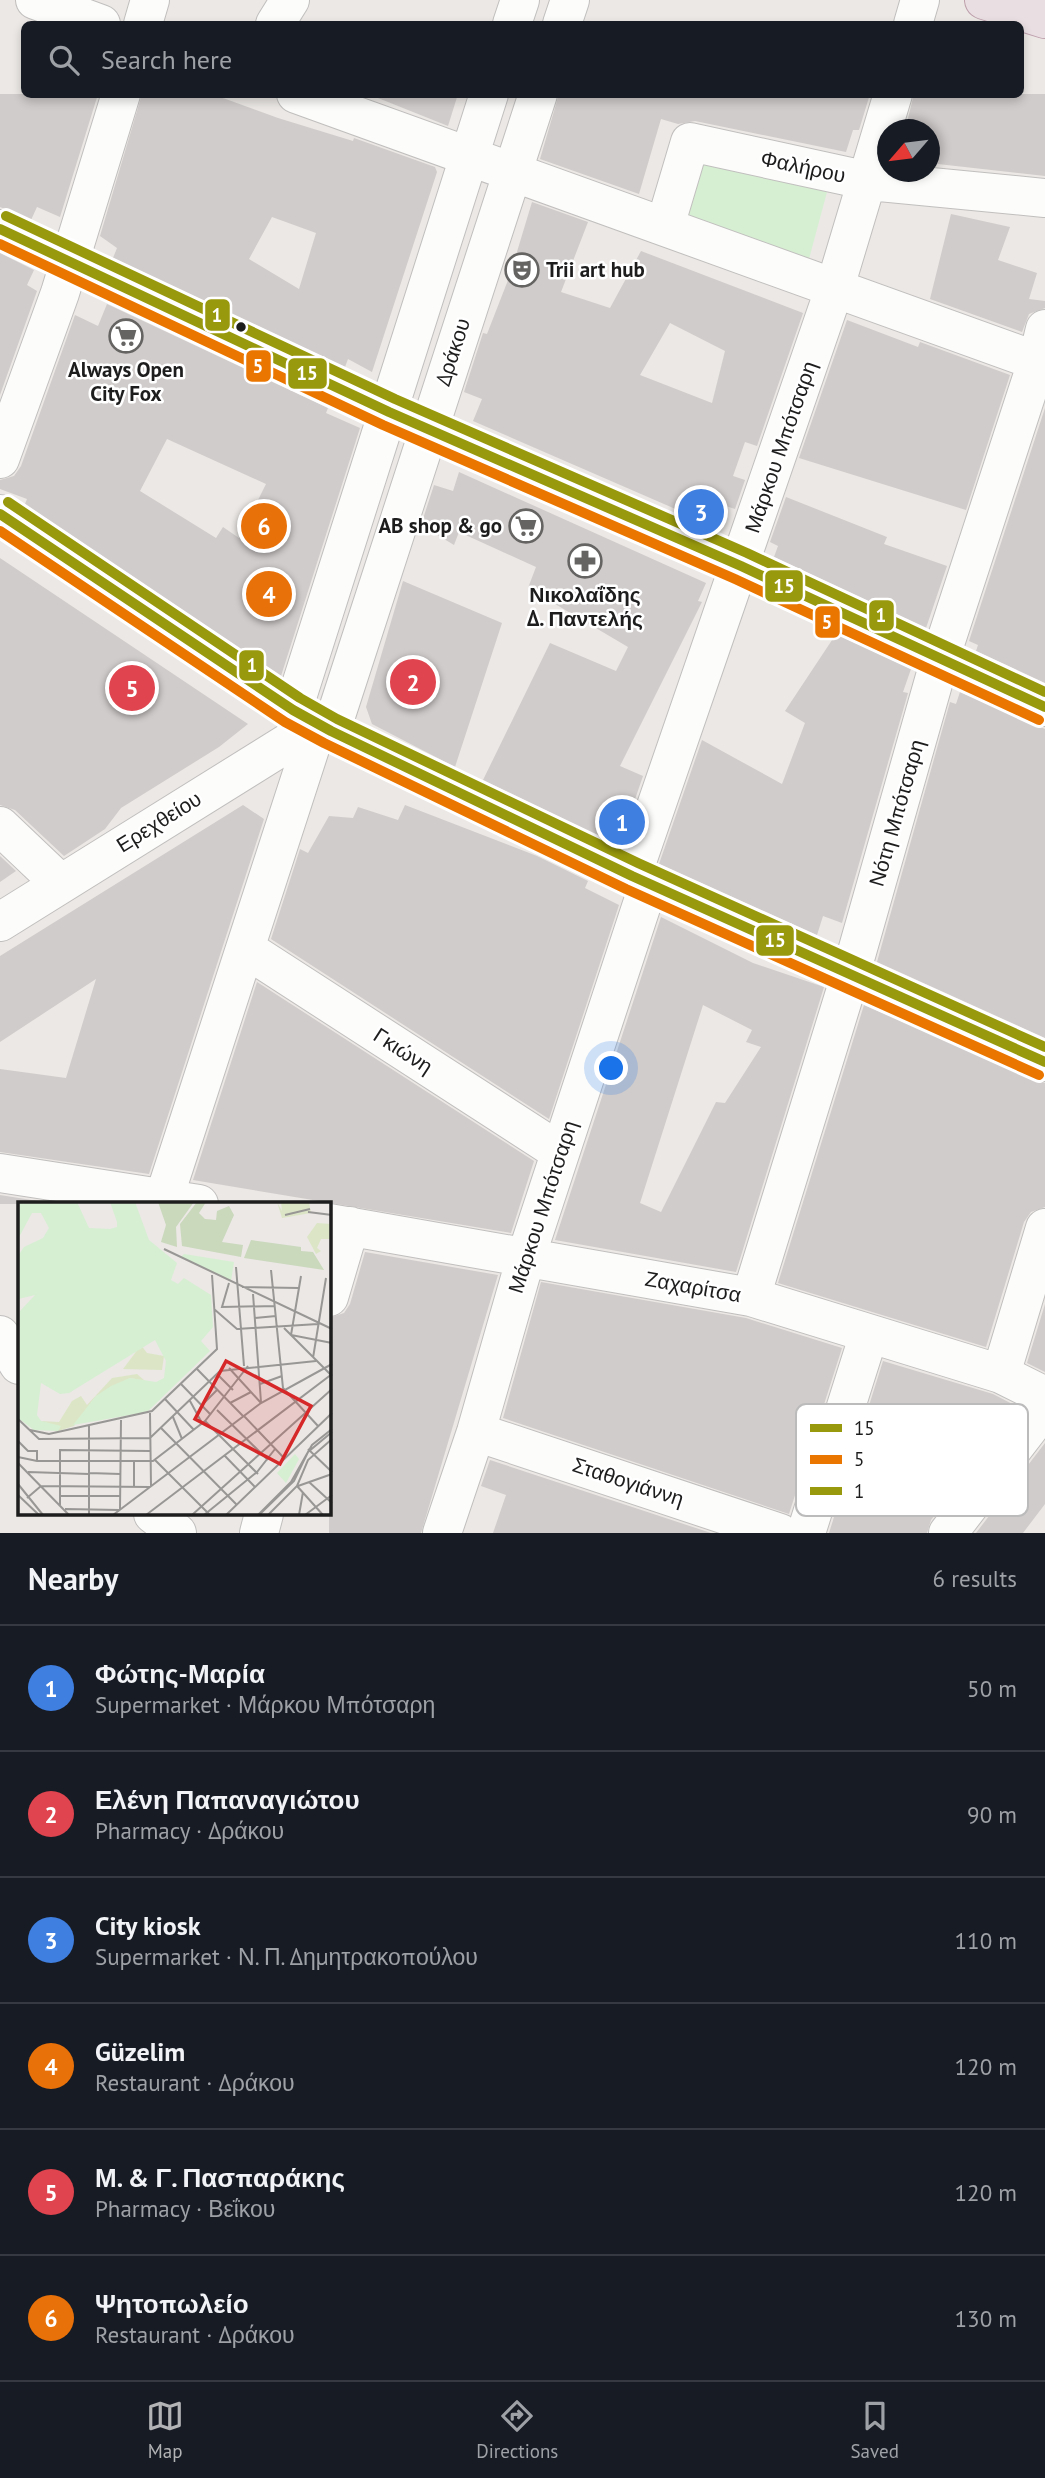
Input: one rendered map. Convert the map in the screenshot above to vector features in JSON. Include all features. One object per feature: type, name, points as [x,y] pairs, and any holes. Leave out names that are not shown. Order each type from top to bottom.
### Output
[{"type":"highway","points":[[984,0],[1045,19]]},
{"type":"street","points":[[35,0],[93,21]]},
{"type":"street","points":[[144,21],[150,0]]},
{"type":"street","points":[[277,21],[290,0]]},
{"type":"street","points":[[513,21],[520,0]]},
{"type":"street","points":[[563,21],[570,0]]},
{"type":"street","points":[[914,21],[920,0]]},
{"type":"street","points":[[0,459],[60,293],[120,98]]},
{"type":"street","points":[[307,98],[835,287],[1042,352]]},
{"type":"street","name":"Δράκου","points":[[175,1202],[246,949],[314,722],[389,412],[488,98]]},
{"type":"street","name":"Δράκου","points":[[314,722],[427,429],[537,98]]},
{"type":"street","name":"Μάρκου Μπότσαρη","points":[[442,1533],[476,1432],[526,1257],[641,880],[741,566],[835,287],[892,98]]},
{"type":"street","name":"Φαλήρου","points":[[665,226],[690,142],[869,181],[1045,198]]},
{"type":"street","points":[[0,229],[389,412],[741,566],[1045,707]]},
{"type":"street","name":"Νότη Μπότσαρη","points":[[751,1297],[851,973],[940,659],[1042,352]]},
{"type":"street","points":[[0,514],[314,722],[641,880],[1045,1062]]},
{"type":"street","name":"Ερεχθείου","points":[[0,922],[314,722]]},
{"type":"street","points":[[0,826],[60,883]]},
{"type":"street","name":"Γκιώνη","points":[[246,949],[560,1152]]},
{"type":"street","points":[[0,1173],[175,1202]]},
{"type":"street","points":[[331,1284],[340,1224]]},
{"type":"street","name":"Ζαχαρίτσα","points":[[340,1224],[751,1297],[1001,1374],[1045,1396]]},
{"type":"street","points":[[1001,1374],[1045,1228]]},
{"type":"street","points":[[847,1404],[869,1334]]},
{"type":"street","points":[[0,1335],[18,1363]]},
{"type":"street","points":[[1028,1429],[1045,1407]]},
{"type":"street","name":"Σταθογιάννη","points":[[476,1432],[780,1533]]},
{"type":"street","points":[[155,1516],[177,1533]]},
{"type":"street","points":[[259,1533],[263,1516]]},
{"type":"street","points":[[806,1533],[811,1516]]},
{"type":"street","points":[[948,1533],[961,1516]]},
{"type":"green space","points":[[702,156],[827,192],[809,259],[683,224]]},
{"type":"building","points":[[0,94],[21,94],[21,98],[97,98],[60,217],[37,207],[31,220],[0,207]]},
{"type":"building","points":[[1024,94],[1045,94],[1045,176],[940,164],[940,119],[908,119],[913,98],[1024,98]]},
{"type":"building","points":[[141,98],[223,98],[353,141],[354,138],[435,167],[437,172],[372,372],[348,359],[345,367],[113,258],[117,248],[100,236]],"holes":[[[272,217],[316,233],[299,289],[249,259]]]},
{"type":"building","points":[[378,98],[457,98],[448,126]]},
{"type":"building","points":[[558,98],[869,98],[859,130],[853,130],[846,152],[695,121],[678,124],[661,119],[639,194],[540,159]]},
{"type":"building","points":[[532,202],[588,222],[561,292],[610,308],[641,251],[803,313],[757,446],[745,442],[733,476],[745,480],[735,509],[717,503],[710,524],[473,421],[482,399],[464,392],[483,333],[487,334],[510,275]],"holes":[[[670,323],[725,351],[712,403],[640,375]]]},
{"type":"building","points":[[951,214],[1010,227],[998,260],[1037,273],[1029,299],[1045,301],[1045,308],[1029,314],[1022,332],[930,299]]},
{"type":"building","points":[[0,253],[34,270],[27,285],[37,291],[0,395]]},
{"type":"building","points":[[107,304],[328,408],[326,413],[360,428],[281,676],[25,504],[27,499],[0,489],[0,480],[14,476],[21,466],[75,315],[98,326]],"holes":[[[167,439],[266,484],[239,538],[223,527],[216,538],[140,491]]]},
{"type":"building","points":[[847,320],[918,347],[920,342],[1010,375],[966,510],[799,458]]},
{"type":"building","points":[[1045,408],[1045,683],[976,651],[978,645],[969,641]]},
{"type":"building","points":[[459,472],[706,583],[698,601],[702,602],[620,766],[643,776],[623,834],[612,829],[607,840],[483,780],[550,643],[616,671],[628,647],[528,588],[536,567],[459,532],[454,545],[421,525],[434,485],[453,491]]},
{"type":"building","points":[[786,497],[887,537],[884,544],[947,566],[926,628],[774,557],[778,546],[770,542]]},
{"type":"building","points":[[0,558],[248,724],[219,747],[121,808],[105,829],[64,856],[15,810],[0,805]]},
{"type":"building","points":[[403,581],[502,623],[455,767],[372,724],[366,707]]},
{"type":"building","points":[[836,634],[911,669],[903,692],[908,693],[842,923],[823,916],[817,935],[659,864],[702,740],[782,784],[805,723],[785,711]]},
{"type":"building","points":[[960,692],[1045,729],[1045,1038],[877,962],[950,702],[956,704]]},
{"type":"building","points":[[243,805],[264,819],[149,1174],[0,1152],[0,1069],[66,1078],[96,979],[0,1042],[0,956]]},
{"type":"building","points":[[405,805],[537,856],[588,881],[585,888],[619,905],[549,1119],[271,939],[300,849],[308,853],[329,816],[353,818],[358,807],[398,820]]},
{"type":"building","points":[[0,856],[16,871],[0,882]]},
{"type":"building","points":[[661,917],[753,963],[824,987],[736,1272],[555,1240]],"holes":[[[703,1005],[752,1030],[746,1042],[761,1047],[725,1103],[716,1102],[661,1212],[640,1203]]]},
{"type":"building","points":[[257,982],[534,1161],[511,1233],[193,1180]]},
{"type":"building","points":[[864,1005],[1045,1083],[1045,1207],[1031,1212],[1024,1222],[986,1347],[778,1283]]},
{"type":"building","points":[[0,1195],[44,1202],[18,1202],[0,1204]]},
{"type":"building","points":[[365,1252],[498,1275],[421,1533],[329,1533],[331,1317],[344,1313],[350,1304]]},
{"type":"building","points":[[541,1282],[746,1318],[842,1348],[824,1404],[796,1404],[796,1492],[789,1514],[503,1418]]},
{"type":"building","points":[[1045,1304],[1045,1372],[1027,1363]]},
{"type":"building","points":[[883,1361],[993,1394],[1012,1404],[870,1404]]},
{"type":"building","points":[[1045,1443],[1045,1504],[1023,1533],[976,1533],[989,1516],[1028,1516],[1028,1465]]},
{"type":"building","points":[[490,1460],[711,1533],[493,1533],[506,1495],[481,1486]]},
{"type":"building","points":[[834,1516],[934,1516],[927,1533],[829,1533]]},
{"type":"transit line","name":"1","points":[[6,216],[395,399],[747,553],[1045,692]]},
{"type":"transit line","name":"15","points":[[0,229],[389,412],[741,566],[1045,707]]},
{"type":"transit line","name":"5","points":[[0,244],[383,425],[735,579],[1039,720]]},
{"type":"transit line","name":"1","points":[[8,502],[300,698],[337,719],[638,863],[1045,1047]]},
{"type":"transit line","name":"15","points":[[0,514],[293,710],[331,731],[632,876],[1045,1062]]},
{"type":"transit line","name":"5","points":[[0,531],[285,722],[324,743],[626,889],[1039,1075]]},
{"type":"place","name":"Trii art hub","points":[[522,270]]},
{"type":"place","name":"Always Open City Fox","points":[[126,336]]},
{"type":"place","name":"City kiosk","points":[[701,512]]},
{"type":"place","name":"Ψητοπωλείο","points":[[264,526]]},
{"type":"place","name":"AB shop & go","points":[[526,526]]},
{"type":"place","name":"Νικολαΐδης Δ. Παντελής","points":[[585,561]]},
{"type":"place","name":"Güzelim","points":[[269,594]]},
{"type":"place","name":"Ελένη Παπαναγιώτου","points":[[413,682]]},
{"type":"place","name":"Μ. & Γ. Πασπαράκης","points":[[132,688]]},
{"type":"place","name":"Φώτης-Μαρία","points":[[622,822]]}]
